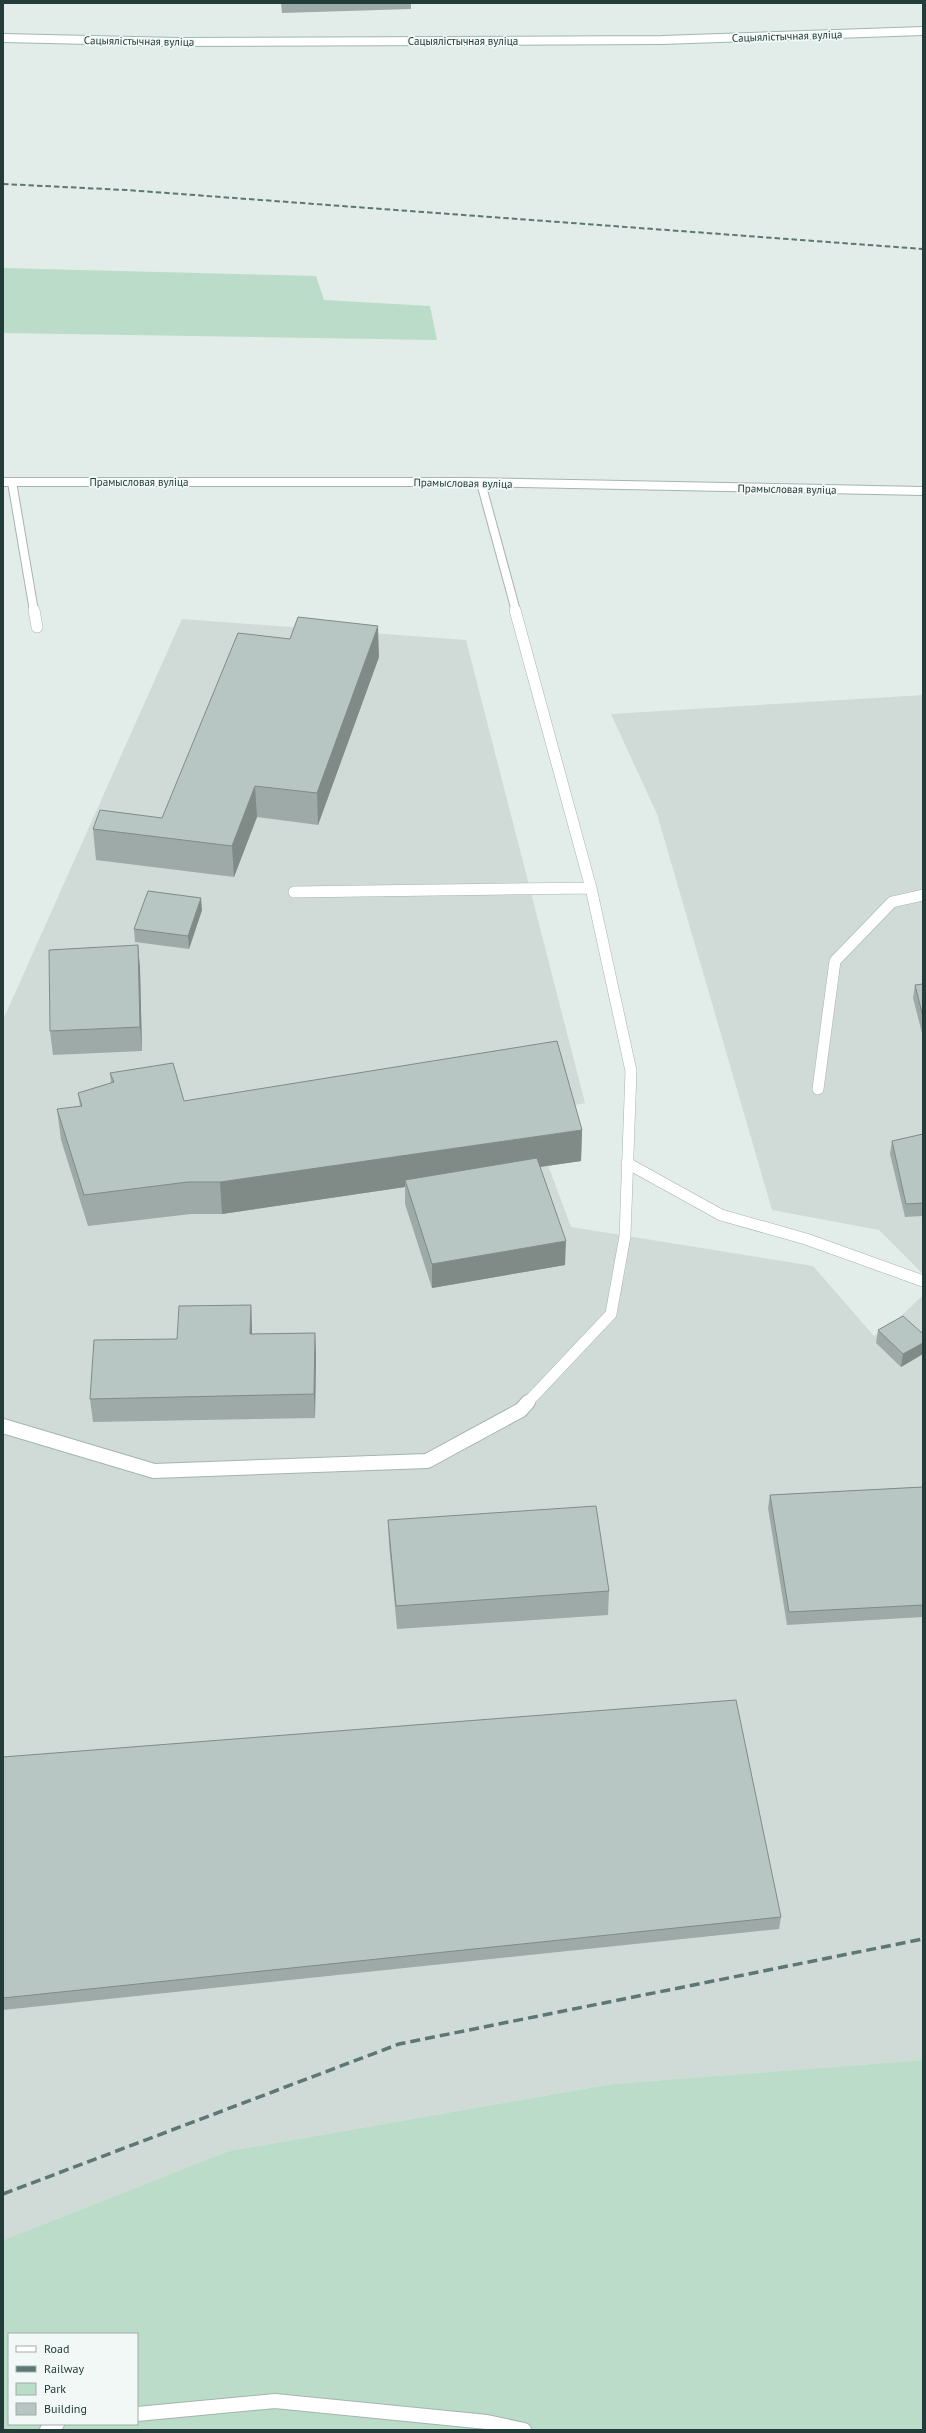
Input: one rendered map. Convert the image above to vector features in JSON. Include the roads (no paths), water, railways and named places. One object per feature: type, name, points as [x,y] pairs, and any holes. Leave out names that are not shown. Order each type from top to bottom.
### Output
[{"type":"street","name":"Сацыялістычная вуліца","points":[[3,38],[178,42],[662,40],[923,31]]},
{"type":"street","name":"Прамысловая вуліца","points":[[8,482],[481,482],[923,491]]},
{"type":"street","points":[[8,482],[37,627]]},
{"type":"street","points":[[3,1426],[154,1471],[427,1461],[521,1410],[611,1314],[625,1236],[631,1071],[591,888],[481,482]]},
{"type":"street","points":[[294,892],[591,888]]},
{"type":"street","points":[[818,1089],[836,961],[892,902],[923,895]]},
{"type":"street","points":[[627,1163],[721,1215],[806,1239],[923,1281]]},
{"type":"street","points":[[138,2414],[275,2401],[487,2422],[524,2430]]},
{"type":"railway","points":[[3,184],[126,190],[923,249]]},
{"type":"railway","points":[[3,2194],[399,2044],[923,1939]]}]
